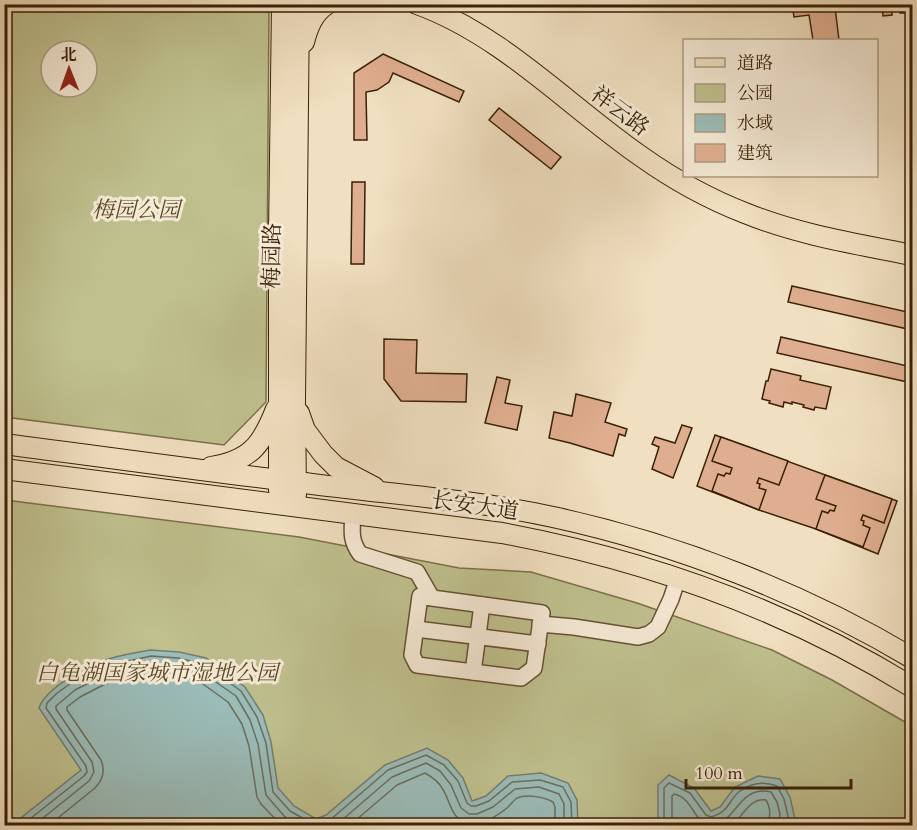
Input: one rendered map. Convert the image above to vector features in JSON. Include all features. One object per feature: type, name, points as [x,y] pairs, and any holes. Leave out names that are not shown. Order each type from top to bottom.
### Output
[{"type":"main road","points":[[267,4],[290,63]]},
{"type":"main road","name":"梅园路","points":[[282,4],[290,63]]},
{"type":"main road","name":"梅园路","points":[[287,506],[287,401],[279,234],[290,63],[299,4]]},
{"type":"main road","points":[[290,63],[313,18],[327,4]]},
{"type":"main road","name":"祥云路","points":[[417,4],[478,34],[516,60],[643,159],[707,195],[744,213],[781,225],[820,236],[912,255]]},
{"type":"main road","points":[[198,469],[234,462],[251,452],[260,443],[287,401],[305,430],[336,467],[384,492]]},
{"type":"main road","name":"长安大道","points":[[4,444],[494,506],[603,529],[712,564],[778,590],[839,618],[912,658]]},
{"type":"main road","name":"长安大道","points":[[4,470],[502,533],[548,542],[629,563],[732,597],[778,616],[839,646],[912,687]]},
{"type":"street","points":[[353,514],[351,536],[360,554],[417,572],[432,598]]},
{"type":"street","points":[[540,624],[638,637],[649,634],[658,627],[678,578]]},
{"type":"street","points":[[420,596],[432,598],[542,613],[534,668],[521,678],[417,665],[412,655],[420,596]]},
{"type":"street","points":[[473,672],[482,605]]},
{"type":"street","points":[[416,629],[538,644]]},
{"type":"green space","name":"梅园公园","points":[[5,4],[269,5],[266,402],[224,445],[5,417]]},
{"type":"green space","name":"白龟湖国家城市湿地公园","points":[[5,500],[299,537],[459,568],[531,572],[637,603],[772,650],[832,680],[912,726],[912,825],[5,826]]},
{"type":"water","points":[[150,650],[179,652],[206,658],[245,687],[263,715],[271,742],[278,788],[294,806],[316,819],[326,815],[385,765],[427,748],[448,760],[463,778],[472,801],[486,796],[508,776],[541,773],[568,783],[577,800],[578,825],[12,825],[81,770],[39,708],[49,693],[67,679],[97,663],[121,655]]},
{"type":"water","points":[[669,775],[694,788],[711,811],[720,807],[735,787],[758,776],[780,779],[790,797],[795,819],[790,826],[658,825],[658,785]]},
{"type":"building","points":[[792,4],[907,4],[908,13],[900,13],[900,9],[892,10],[892,15],[883,16],[882,5],[857,8],[857,5],[835,7],[839,39],[813,39],[809,15],[794,17]]},
{"type":"building","points":[[383,54],[464,91],[459,102],[393,73],[389,82],[377,90],[366,92],[367,140],[354,140],[354,73]]},
{"type":"building","points":[[499,108],[561,157],[551,169],[489,120]]},
{"type":"building","points":[[352,182],[365,182],[364,264],[351,264]]},
{"type":"building","points":[[792,286],[912,313],[912,330],[788,302]]},
{"type":"building","points":[[781,337],[912,367],[912,383],[777,353]]},
{"type":"building","points":[[384,339],[417,340],[416,373],[467,374],[466,402],[401,401],[384,379]]},
{"type":"building","points":[[771,369],[801,376],[800,380],[831,387],[826,409],[815,407],[814,410],[792,402],[792,404],[784,402],[783,407],[762,399]]},
{"type":"building","points":[[497,377],[510,380],[505,403],[522,406],[517,430],[485,423]]},
{"type":"building","points":[[576,394],[611,403],[605,422],[627,429],[625,436],[619,434],[613,456],[549,438],[554,412],[572,416]]},
{"type":"building","points":[[682,425],[692,428],[673,478],[652,469],[659,447],[652,444],[655,437],[675,443]]},
{"type":"building","points":[[715,435],[897,501],[878,554],[697,486]]},
{"type":"building","points":[[721,437],[788,461],[779,485],[759,478],[757,483],[760,484],[759,488],[766,490],[759,510],[712,491],[718,474],[724,476],[726,473],[730,474],[732,468],[712,461]]},
{"type":"building","points":[[825,475],[892,499],[884,523],[863,515],[861,520],[864,521],[863,525],[870,528],[863,547],[816,529],[822,511],[828,513],[830,510],[834,511],[836,506],[816,499]]}]
